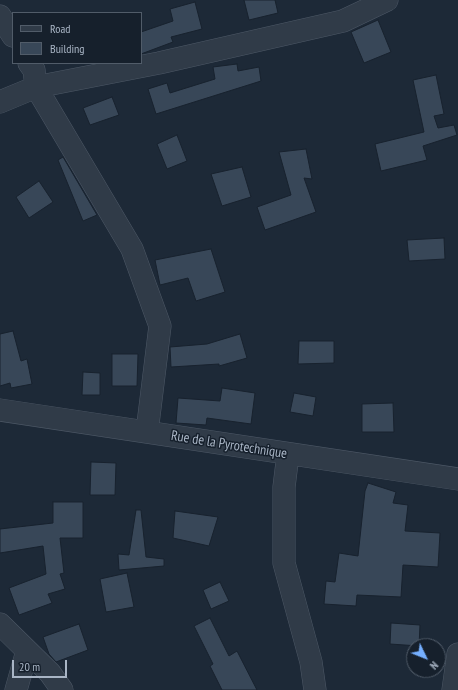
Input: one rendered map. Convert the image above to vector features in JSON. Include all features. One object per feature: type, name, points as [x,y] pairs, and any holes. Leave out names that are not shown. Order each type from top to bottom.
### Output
[{"type":"street","points":[[0,102],[36,87],[159,63],[343,21],[387,0]]},
{"type":"street","points":[[0,16],[12,34]]},
{"type":"street","points":[[31,64],[34,70],[36,87],[132,249],[160,326],[147,432]]},
{"type":"street","name":"Rue de la Pyrotechnique","points":[[0,410],[458,479]]},
{"type":"street","points":[[288,454],[284,487],[284,563],[311,662],[315,690]]},
{"type":"street","points":[[0,624],[50,673],[62,690]]},
{"type":"street","points":[[16,690],[27,651]]},
{"type":"street","points":[[453,690],[458,654]]},
{"type":"building","points":[[244,0],[275,0],[278,13],[249,20]]},
{"type":"building","points":[[195,2],[202,29],[171,37],[173,42],[142,54],[142,32],[173,21],[170,9]]},
{"type":"building","points":[[378,20],[391,52],[364,63],[351,32]]},
{"type":"building","points":[[237,64],[238,71],[259,67],[261,81],[156,114],[148,89],[167,83],[170,93],[215,79],[213,67]]},
{"type":"building","points":[[436,75],[444,114],[434,116],[438,128],[454,125],[457,135],[423,146],[427,160],[381,171],[375,144],[424,132],[413,80]]},
{"type":"building","points":[[112,97],[119,115],[90,125],[83,108]]},
{"type":"building","points":[[177,135],[187,161],[167,169],[157,144]]},
{"type":"building","points":[[306,149],[312,179],[304,178],[316,212],[265,230],[257,207],[291,195],[279,152]]},
{"type":"building","points":[[63,157],[97,215],[83,221],[58,160]]},
{"type":"building","points":[[242,167],[251,197],[222,206],[211,174]]},
{"type":"building","points":[[39,181],[53,202],[29,218],[16,197]]},
{"type":"building","points":[[444,238],[445,259],[409,261],[407,240]]},
{"type":"building","points":[[211,249],[225,292],[196,301],[188,278],[160,285],[155,260]]},
{"type":"building","points":[[13,331],[21,361],[27,359],[32,384],[11,388],[10,383],[0,386],[0,334]]},
{"type":"building","points":[[240,334],[247,358],[219,366],[219,364],[171,367],[170,347],[207,344]]},
{"type":"building","points":[[299,341],[334,341],[334,363],[298,364]]},
{"type":"building","points":[[112,354],[138,354],[137,386],[112,386]]},
{"type":"building","points":[[83,372],[100,373],[100,395],[82,395]]},
{"type":"building","points":[[222,388],[255,393],[251,424],[207,418],[206,425],[176,423],[178,398],[220,401]]},
{"type":"building","points":[[294,393],[316,397],[313,416],[290,412]]},
{"type":"building","points":[[393,403],[394,432],[362,432],[362,404]]},
{"type":"building","points":[[91,462],[116,463],[115,495],[90,495]]},
{"type":"building","points":[[368,483],[396,492],[393,503],[408,505],[405,531],[440,533],[438,567],[403,565],[401,597],[357,595],[356,606],[324,604],[326,581],[335,582],[339,553],[358,556],[365,491]]},
{"type":"building","points":[[53,502],[83,502],[83,538],[60,538],[64,573],[60,574],[65,589],[48,594],[52,603],[19,615],[9,588],[46,574],[43,546],[0,553],[0,529],[53,523]]},
{"type":"building","points":[[136,510],[141,510],[146,557],[164,559],[164,566],[119,570],[118,554],[129,555]]},
{"type":"building","points":[[175,511],[218,517],[209,546],[173,538]]},
{"type":"building","points":[[127,573],[134,607],[106,612],[100,579]]},
{"type":"building","points":[[220,582],[229,601],[211,609],[203,590]]},
{"type":"building","points":[[210,618],[229,656],[237,651],[257,690],[222,690],[210,666],[213,664],[194,626]]},
{"type":"building","points":[[391,623],[420,625],[419,638],[406,638],[406,645],[390,644]]},
{"type":"building","points":[[79,624],[88,650],[56,662],[49,654],[43,637]]}]
